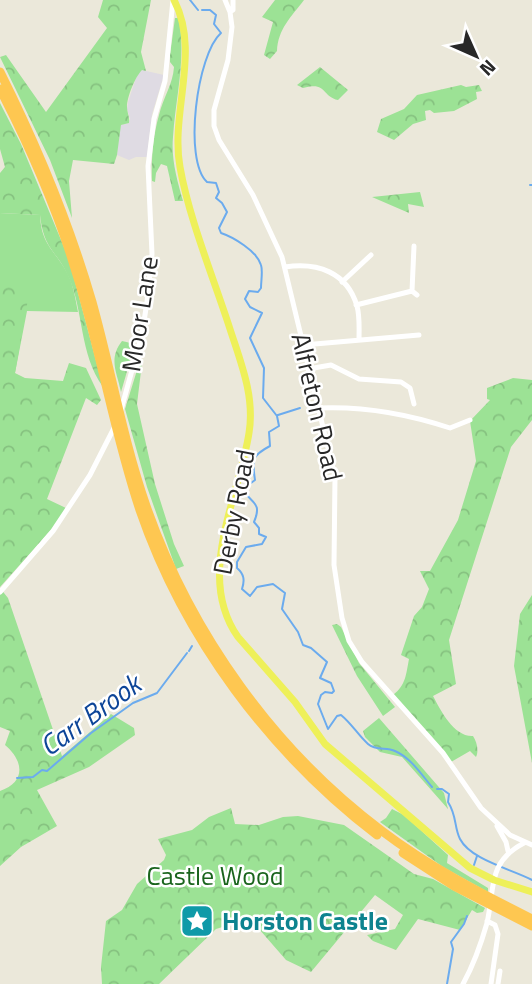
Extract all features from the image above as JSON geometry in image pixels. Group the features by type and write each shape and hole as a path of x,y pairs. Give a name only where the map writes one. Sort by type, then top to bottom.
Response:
{"highway":[{"path":"0,72 61,209 92,303 141,511 168,578 189,618 233,687 264,727 304,772 341,806 403,854 477,895 532,919"},
{"path":"0,89 49,194 90,319 118,419"},
{"path":"508,910 532,926"}],"main road":[{"name":"Derby Road","path":"174,0 183,19 185,40 177,137 180,167 244,373 250,405 249,430 222,548 220,589 225,614 239,637 295,702 325,744 466,864 494,880 532,892"}],"street":[{"name":"Moor Lane","path":"0,592 40,548 90,475 113,432 126,393 142,334 147,302 152,254 148,166 153,119 165,81 174,0"},
{"name":"Alfreton Road","path":"225,0 230,12 230,44 214,110 214,125 219,140 267,221 285,267 335,477 334,565 342,618 349,640 362,662 435,743 475,801 498,824 524,843 532,845"},
{"path":"230,12 233,10 233,0"},
{"path":"356,305 414,293 412,249"},
{"path":"342,282 372,256"},
{"path":"285,267 304,264 315,266 326,270 342,282 356,305 359,340"},
{"path":"303,345 419,335"},
{"path":"308,369 331,365 359,379 401,382 410,388 414,404"},
{"path":"318,408 345,407 375,411 450,428 470,420"},
{"path":"498,824 497,828 508,851"},
{"path":"464,984 487,921 494,880 508,851 524,843"},
{"path":"487,921 495,925 498,934 491,984"},
{"path":"498,984 500,971"}],"shaded area":[{"path":"142,70 164,75 152,114 147,157 129,160 117,155 119,132 121,125 129,123 128,102 137,75"}],"green space":[{"path":"103,0 151,0 141,52 146,71 139,73 130,93 127,107 129,123 121,125 114,164 73,160 69,181 72,218 50,160 0,57 6,55 46,112 107,28 98,17"},
{"path":"275,0 304,0 286,24 277,51 270,59 264,55 273,22 262,17"},
{"path":"175,18 179,18 181,49 173,153 183,201 175,201 167,166 161,164 155,182 152,181 155,131 174,67 170,62 170,55"},
{"path":"320,67 348,90 338,100 316,86 303,88 297,85"},
{"path":"461,85 479,85 482,91 476,92 477,99 454,111 425,111 426,120 413,124 394,140 377,132 381,119 404,109 417,95"},
{"path":"0,103 21,144 69,259 103,387 95,374 86,347 74,291 45,236 40,215 0,213 0,173 5,167 0,149"},
{"path":"420,192 424,207 408,204 409,213 372,197"},
{"path":"0,213 40,215 45,238 70,279 78,312 27,311 14,378 0,369"},
{"path":"6,276 30,288 15,373 25,378 63,381 69,363 86,368 101,400 97,405 86,398 47,499 66,508 52,529 0,587 0,279"},
{"path":"122,341 135,344 121,392 114,360"},
{"path":"142,363 137,404 155,484 184,566 176,569 147,487 125,409 138,367"},
{"path":"513,378 532,380 532,420 511,447 449,640 456,684 433,696 454,728 473,736 476,744 476,757 470,751 451,762 393,695 405,679 409,659 401,655 414,616 422,607 429,589 420,571 430,571 458,520 476,461 470,421 490,400 487,399 487,388"},
{"path":"0,588 8,598 62,756 111,714 134,728 135,735 89,767 37,790 57,826 21,847 0,866 0,791 18,777 19,764 5,745 10,731 0,727"},
{"path":"532,595 532,763 514,666 520,614"},
{"path":"337,624 359,663 395,707 383,716 357,676 332,625"},
{"path":"379,718 444,793 448,809 402,757 380,752 365,737 363,731"},
{"name":"Castle Wood","path":"231,808 235,824 259,825 283,817 298,816 344,825 414,874 433,879 485,908 483,912 477,913 472,910 460,930 418,919 396,950 373,941 367,935 395,929 403,915 375,895 311,972 286,960 259,929 245,920 216,929 159,984 102,984 106,921 122,910 137,884 164,860 166,855 158,839 192,830 209,817"},
{"path":"392,809 404,815 448,855 447,863 488,888 488,892 443,867 380,822"}],"waterway":[{"path":"190,0 198,10"},
{"path":"202,10 210,10 216,15 214,24 221,33 205,62 200,84 196,107 196,152 200,170 207,182 216,183 219,192 216,198 227,212 219,228 221,233 250,250 261,265 261,288 258,292 249,291 245,299 250,307 262,313 250,338 264,368 263,398 277,416 279,426 269,432 270,446 254,459 255,480 243,489 256,506 254,522 259,528 259,534 266,537 262,544 246,547 237,562 237,568 243,577 242,589 250,596 257,587 273,584 285,593 282,609 298,632 303,645 311,648 327,662 320,678 331,683 334,691 321,695 318,704 328,729 337,716 341,715 371,746 401,754 432,787"},
{"path":"278,415 300,408"},
{"name":"Carr Brook","path":"189,651 192,646"},
{"name":"Carr Brook","path":"17,778 33,777 42,770 47,771 91,733 133,703 157,693 187,653"},
{"path":"437,789 449,794 448,802 458,835 465,846 482,858 532,880"},
{"path":"474,865 477,856"},
{"path":"447,984 453,949 451,942 467,916"}],"place":[{"name":"Horston Castle","path":"197,921"}]}
